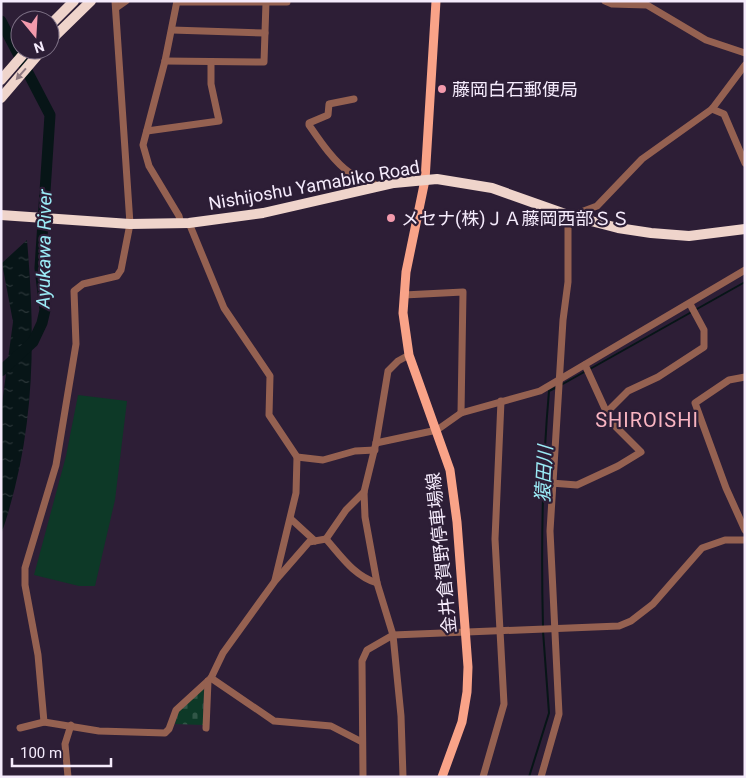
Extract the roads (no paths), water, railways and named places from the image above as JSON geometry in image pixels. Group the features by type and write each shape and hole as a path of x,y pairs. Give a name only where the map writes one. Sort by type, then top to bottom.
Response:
{"highway":[{"path":"60,15 74,1"},
{"path":"60,31 91,1"},
{"path":"1,80 18,60"},
{"path":"1,98 33,60"},
{"name":"Nishijoshu Yamabiko Road","path":"1,215 130,224 185,224 263,213 376,187 425,180 448,180 479,185 572,215 626,229 689,236 745,230"}],"main road":[{"name":"金井倉賀野停車場線","path":"436,1 425,180 404,295 404,330 409,356 450,470 466,632 468,667 466,702 462,722 442,777"}],"street":[{"path":"44,722 42,686 25,584 25,568 56,465 76,344 74,291 83,284 117,276 121,270 130,224 115,5 126,1"},
{"path":"275,581 296,493 297,457 269,415 270,376 224,308 185,224 150,166 144,152 147,131 165,61 177,1 287,2"},
{"path":"606,1 612,4 646,3 706,40 745,53"},
{"path":"165,61 264,62 266,2"},
{"path":"172,30 265,33"},
{"path":"147,131 220,121 212,84 211,62"},
{"path":"542,777 559,714 553,628 550,530 551,482 572,215 597,206 642,159 712,109 745,65"},
{"path":"354,99 329,104 328,116 309,123 309,125 319,140 348,172 358,177 369,179 376,187"},
{"path":"712,109 724,114 744,161"},
{"path":"297,457 323,460 437,430 461,413 540,391 690,305 745,270"},
{"path":"404,295 462,292 461,413"},
{"path":"608,412 628,391 658,377 704,347 704,330 690,305"},
{"path":"403,777 401,716 393,635 377,583 365,517 364,492 376,446 388,371 398,361 409,356"},
{"path":"551,482 567,486 577,485 618,466 641,452 611,422 585,366"},
{"path":"745,377 729,380 695,403 726,488 745,530"},
{"path":"483,777 504,704 495,539 501,401"},
{"path":"206,728 210,680 223,653 275,581 309,542 326,539 346,510 364,492"},
{"path":"291,519 315,541"},
{"path":"326,539 355,571 365,579 377,583"},
{"path":"363,777 364,655 367,650 393,635 619,626 631,621 653,604 702,548 725,540 745,540"},
{"path":"20,728 44,722 99,730 165,733 170,729 176,710 210,680"},
{"path":"210,680 274,721 331,726 362,742"},
{"path":"68,777 65,744 71,725"}],"water":[{"path":"27,240 32,316 32,352 27,425 21,462 1,535 1,411 13,322 2,263"}],"waterway":[{"name":"Ayukawa River","path":"1,21 50,115 40,268 45,310 42,323 33,342 1,371"},
{"name":"猿田川","path":"590,369 745,282"},
{"name":"猿田川","path":"561,385 586,371"},
{"name":"猿田川","path":"543,627 543,480 549,391 557,387"},
{"name":"猿田川","path":"529,777 549,713 543,631"}],"place":[{"name":"藤岡白石郵便局","path":"442,89"},
{"name":"メセナ(株)ＪＡ藤岡西部ＳＳ","path":"391,218"}],"district":[{"name":"SHIROISHI","path":"647,420"}]}
